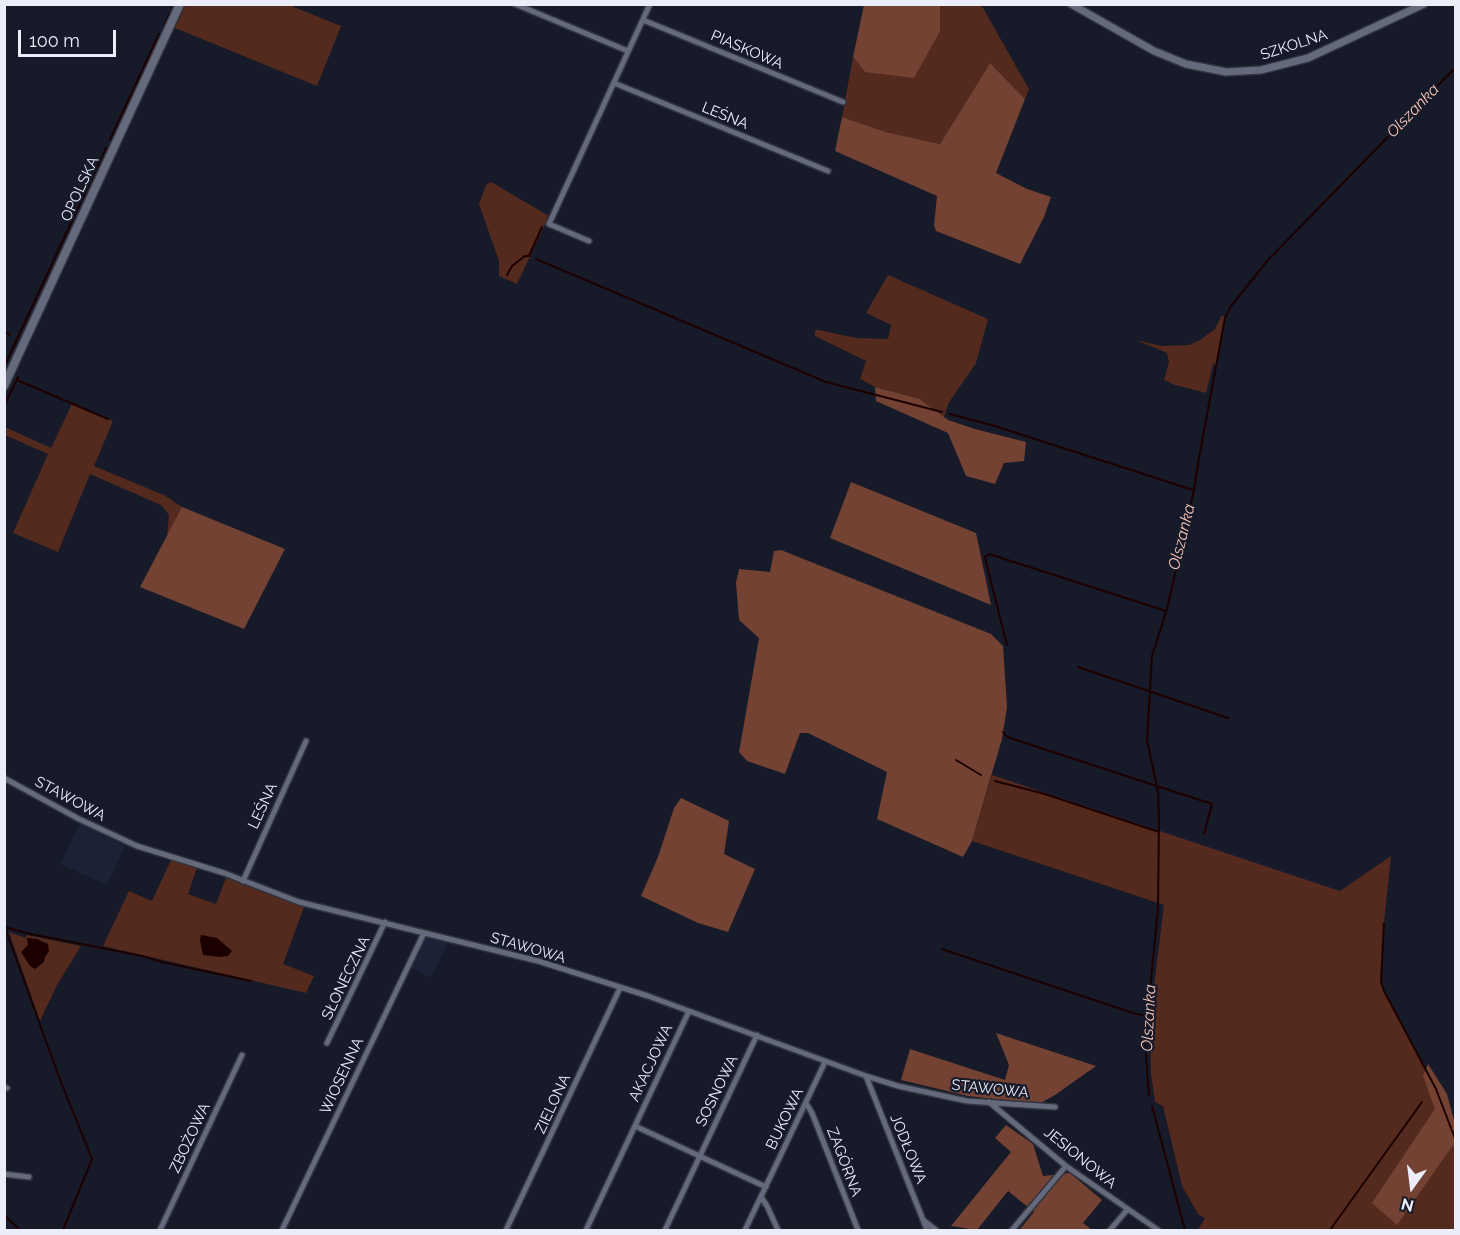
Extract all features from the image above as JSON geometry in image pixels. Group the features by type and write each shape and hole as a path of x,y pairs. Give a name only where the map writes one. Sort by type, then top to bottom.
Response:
{"main road":[{"name":"OPOLSKA","path":"4,386 180,4"}],"street":[{"path":"515,4 628,51"},
{"path":"589,241 549,224 650,4"},
{"name":"SZKOLNA","path":"1071,4 1154,51 1186,64 1226,72 1261,70 1308,58 1424,4"},
{"name":"PIASKOWA","path":"643,20 843,102"},
{"name":"LEŚNA","path":"614,83 828,171"},
{"name":"LEŚNA","path":"243,880 306,741"},
{"name":"STAWOWA","path":"4,778 72,816 137,846 243,880 299,902 538,961 689,1011 866,1076 950,1098 1055,1107"},
{"name":"SŁONECZNA","path":"327,1044 385,922"},
{"name":"WIOSENNA","path":"282,1230 424,933"},
{"name":"ZIELONA","path":"506,1230 620,988"},
{"name":"AKACJOWA","path":"586,1230 689,1011"},
{"name":"SOSNOWA","path":"665,1230 757,1035"},
{"name":"ZBOŻOWA","path":"160,1230 242,1055"},
{"name":"BUKOWA","path":"746,1230 825,1062"},
{"name":"JODŁOWA","path":"866,1076 927,1230"},
{"name":"JESIONOWA","path":"990,1102 1007,1118 1030,1133 1066,1166 1158,1230"},
{"name":"ZAGÓRNA","path":"806,1103 858,1230"},
{"path":"635,1126 766,1187"},
{"path":"1012,1230 1066,1166"},
{"path":"4,1174 29,1177"},
{"path":"761,1197 768,1206 778,1230"},
{"path":"1110,1230 1127,1210"},
{"path":"922,1219 936,1230"}],"shaded area":[{"path":"186,4 289,5 341,26 317,86 175,28"},
{"path":"864,5 940,5 940,31 914,78 865,72 853,57"},
{"path":"940,5 980,5 983,8 1029,89 1025,99 990,63 940,144 886,132 842,117 853,57 865,72 940,31"},
{"path":"990,63 1025,99 996,173 1027,189 1051,197 1044,217 1020,264 936,231 934,225 937,196 835,151 842,117 886,132 940,144"},
{"path":"491,182 549,216 517,284 499,276 499,261 479,204 486,185"},
{"path":"888,275 988,319 976,363 948,404 944,417 920,399 875,387 860,379 866,361 815,336 815,330 819,330 856,338 888,339 891,325 866,313"},
{"path":"1222,315 1225,318 1216,365 1213,364 1206,393 1164,380 1169,362 1167,353 1136,340 1161,346 1189,345 1215,329"},
{"path":"875,387 920,399 948,420 1026,442 1024,461 1004,463 995,484 966,476 948,433 876,401"},
{"path":"72,404 113,421 94,466 164,495 182,507 167,538 169,515 161,505 90,474 58,552 13,533 48,454 5,435 5,427 51,448"},
{"path":"851,482 976,533 991,605 830,538"},
{"path":"182,507 285,549 244,629 140,587"},
{"path":"781,550 991,634 1003,646 1007,707 1002,739 972,841 963,857 877,819 887,772 808,733 800,733 785,774 747,761 739,752 759,638 739,620 736,583 739,569 770,572 774,551"},
{"path":"992,775 1340,891 1391,856 1381,982 1436,1089 1455,1146 1455,1230 1198,1230 1205,1218 1198,1214 1182,1186 1163,1106 1155,1102 1151,1073 1150,1020 1164,905 972,841"},
{"path":"681,798 729,821 724,854 755,869 728,932 698,923 641,896 658,857 674,808"},
{"path":"80,823 125,846 107,885 60,864"},
{"path":"171,860 197,868 188,894 216,904 226,878 304,907 283,964 314,976 306,993 103,946 129,891 152,901"},
{"path":"9,932 26,938 26,935 81,946 57,985 40,1021","holes":["27,939 49,951 45,957 22,952 28,945"]},
{"path":"201,935 217,938 232,951 228,956 203,955"},
{"path":"424,937 448,943 431,978 410,967"},
{"path":"27,938 48,944 49,951 44,962 35,969 30,966 21,952 28,945"},
{"path":"996,1033 1096,1066 1039,1104 968,1096 901,1080 910,1049 1005,1080 1009,1065"},
{"path":"1428,1064 1447,1094 1455,1124 1455,1151 1453,1145 1397,1225 1372,1203 1435,1109 1423,1076"},
{"path":"1006,1125 1033,1144 1043,1176 1070,1173 1102,1200 1083,1223 1092,1230 1022,1230 1020,1229 1034,1212 1008,1191 977,1230 951,1226 1011,1152 995,1138"}],"waterway":[{"path":"164,25 170,13"},
{"path":"110,140 159,34"},
{"name":"Olszanka","path":"1149,1096 1145,1040 1158,909 1159,818 1158,792 1147,740 1152,656 1167,609 1194,490 1225,318 1231,306 1268,260 1456,67"},
{"path":"4,367 106,148"},
{"path":"529,256 542,227"},
{"path":"507,275 512,266 525,256 529,256"},
{"path":"536,259 826,382 942,412"},
{"path":"4,331 10,335"},
{"path":"4,406 18,377"},
{"path":"17,380 108,419"},
{"path":"950,414 995,426 1193,490"},
{"path":"1007,645 985,557 989,554 1166,611"},
{"name":"Olszanka","path":"1078,667 1228,718"},
{"path":"1003,732 1013,739 1212,804 1204,834"},
{"path":"956,760 981,775"},
{"path":"995,781 1045,794 1159,832"},
{"path":"1384,923 1381,982 1436,1089 1456,1141"},
{"path":"4,925 59,1077 92,1159 63,1230"},
{"path":"5,927 251,981"},
{"path":"942,949 1146,1016"},
{"path":"1330,1230 1422,1102"},
{"name":"Olszanka","path":"1152,1106 1185,1230"},
{"path":"4,1215 20,1230"}]}
